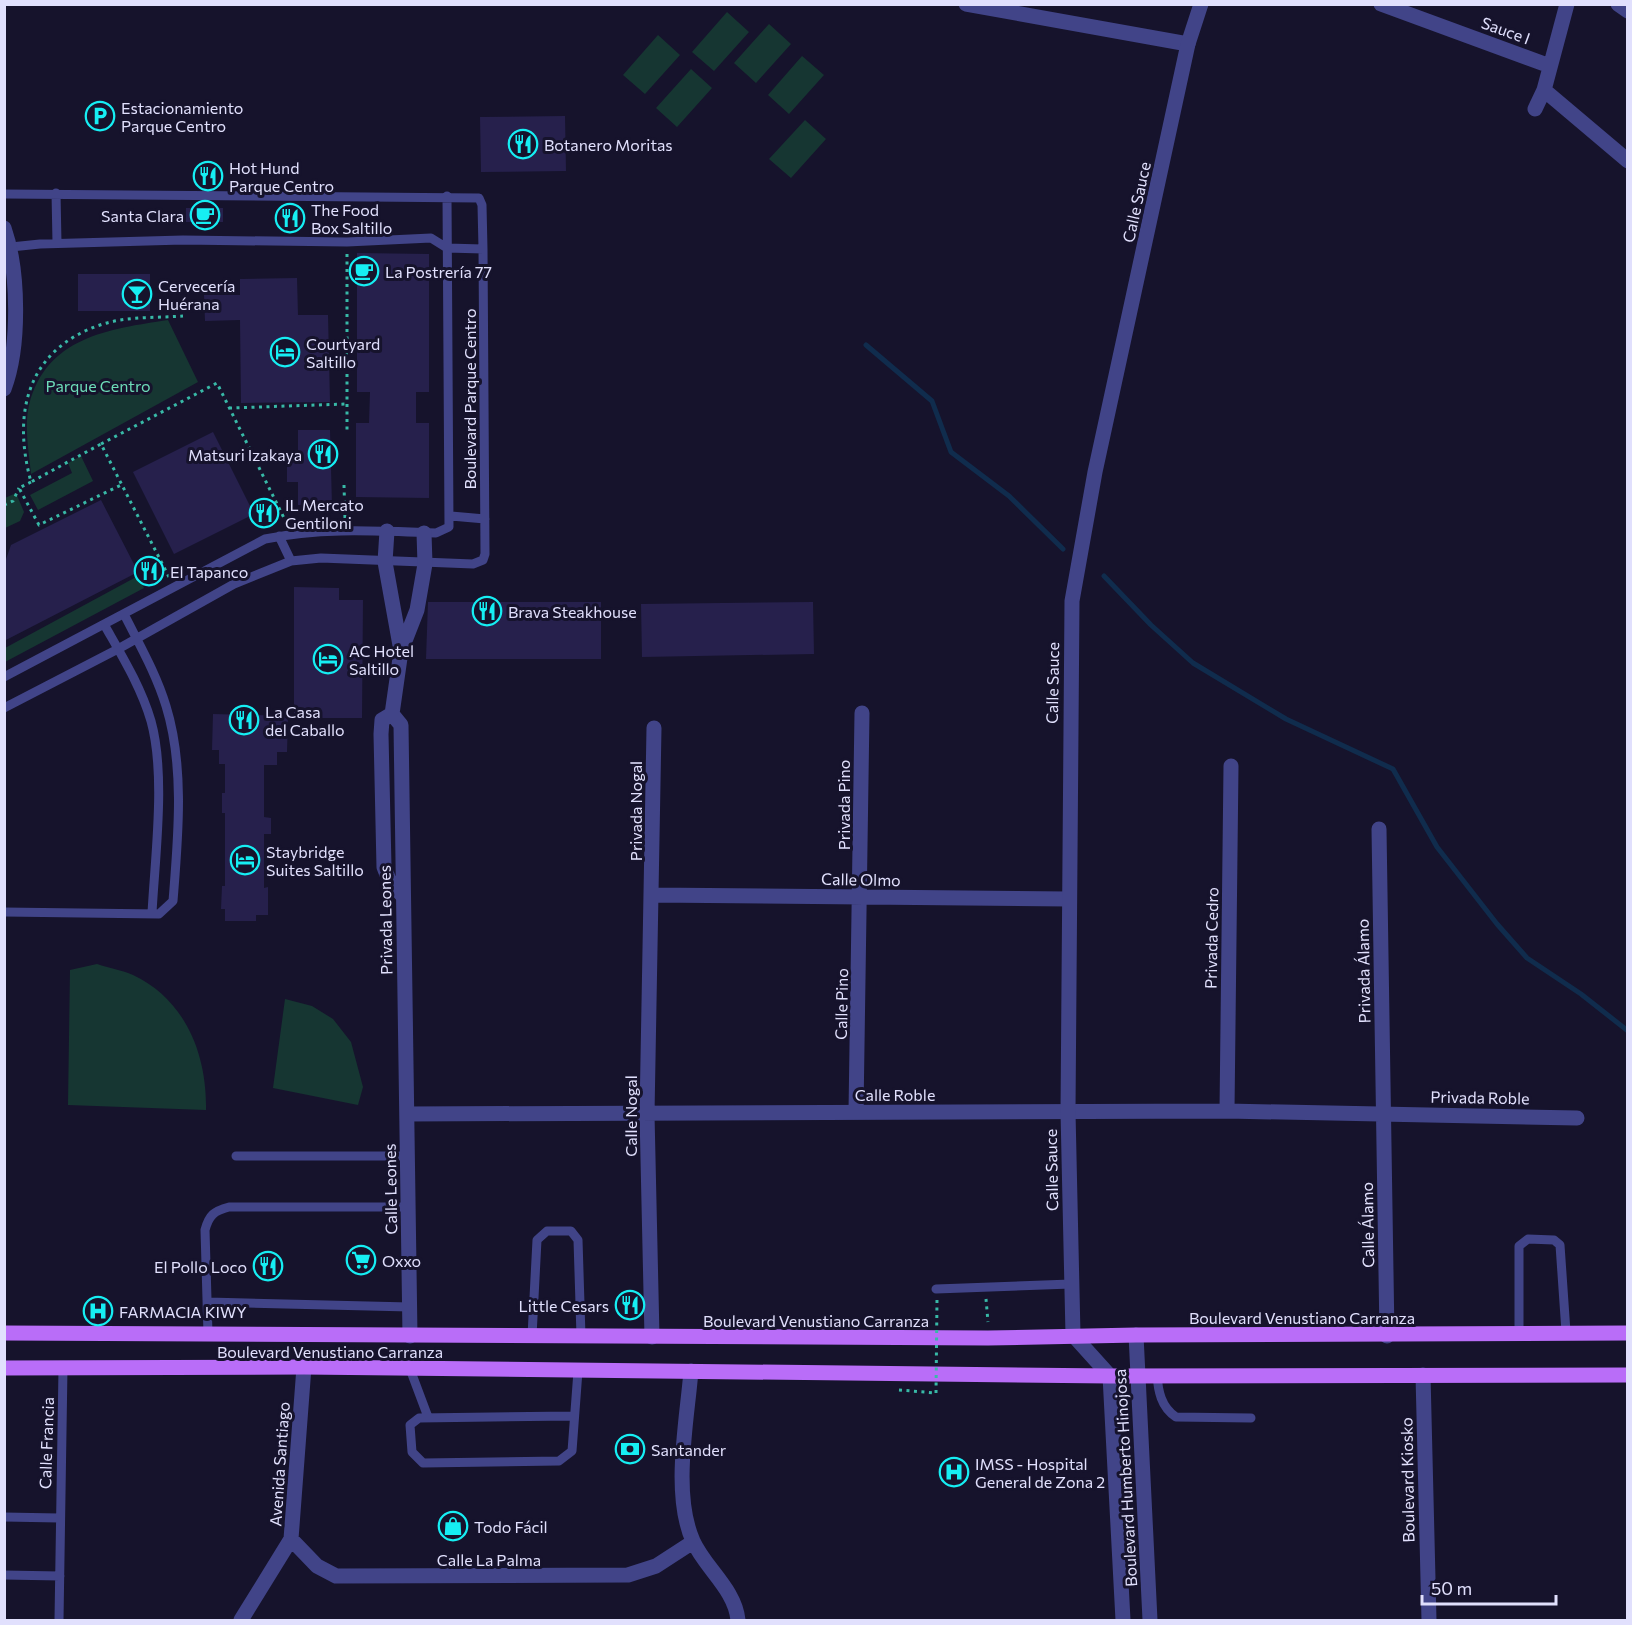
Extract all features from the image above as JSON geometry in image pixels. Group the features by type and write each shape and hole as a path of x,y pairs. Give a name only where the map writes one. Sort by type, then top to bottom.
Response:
{"main road":[{"name":"Boulevard Venustiano Carranza","path":"4,1333 988,1338 1073,1335 1387,1336 1519,1332 1628,1333"},
{"name":"Boulevard Venustiano Carranza","path":"4,1368 304,1367 1110,1376 1138,1374 1628,1375"}],"street":[{"path":"966,4 1188,44"},
{"name":"Calle Sauce","path":"1073,1335 1068,1112 1068,899 1070,658 1075,574 1188,44 1201,4"},
{"name":"Sauce I","path":"1381,4 1550,66"},
{"path":"1535,109 1544,90 1567,4"},
{"path":"1618,4 1628,10"},
{"path":"1544,90 1628,161"},
{"path":"4,228 11,247 15,342 4,389"},
{"path":"387,531 386,562 401,651 397,720 382,720 384,867 389,879 402,895"},
{"path":"401,651 417,610 425,564 424,533"},
{"name":"Privada Pino","path":"861,897 862,713"},
{"name":"Privada Leones","path":"397,720 407,1114"},
{"name":"Privada Nogal","path":"652,895 654,728"},
{"name":"Privada Cedro","path":"1227,1111 1232,766"},
{"name":"Privada Álamo","path":"1379,829 1383,1113"},
{"name":"Calle Olmo","path":"652,895 1068,899"},
{"name":"Calle Nogal","path":"652,895 647,1114 652,1337"},
{"name":"Calle Pino","path":"856,1112 861,897"},
{"name":"Calle Roble","path":"407,1114 1227,1111 1383,1113"},
{"name":"Privada Roble","path":"1383,1113 1577,1118"},
{"name":"Calle Álamo","path":"1383,1113 1387,1336"},
{"name":"Calle Leones","path":"407,1114 410,1336"},
{"name":"Boulevard Humberto Hinojosa","path":"1073,1335 1110,1376 1123,1620"},
{"name":"Boulevard Humberto Hinojosa","path":"1136,1335 1150,1620"},
{"name":"Avenida Santiago","path":"241,1620 291,1539 304,1367"},
{"path":"691,1371 683,1499 685,1516 693,1542 726,1590 738,1620"},
{"name":"Boulevard Kiosko","path":"1423,1375 1429,1620"},
{"path":"1116,1492 1144,1491"},
{"name":"Calle La Palma","path":"291,1539 317,1566 336,1576 486,1578 628,1575 656,1566 693,1542"}],"lane":[{"path":"56,193 57,243"},
{"name":"Boulevard Parque Centro","path":"4,194 447,196 476,197 481,200 485,519 483,560 473,564 425,564 321,558 291,561 234,584 118,649 4,708"},
{"name":"Boulevard Parque Centro","path":"447,196 451,516"},
{"path":"11,247 57,243 183,240 346,242 431,238 441,242 447,248 483,249"},
{"path":"4,677 105,626 238,551 265,539 291,533 346,530 424,533 444,531 449,527 451,516 485,519"},
{"path":"279,536 291,561"},
{"path":"4,912 152,913 164,912 173,901 178,786 167,708 156,678 124,614"},
{"path":"105,626 141,696 151,721 156,748 157,803 152,913"},
{"path":"236,1156 407,1156"},
{"path":"208,1334 205,1230 208,1217 218,1210 229,1208 408,1207"},
{"path":"532,1336 537,1240 547,1231 571,1231 578,1240 581,1336"},
{"path":"1519,1332 1519,1246 1528,1239 1554,1240 1560,1245 1566,1332"},
{"path":"936,1294 1071,1284"},
{"path":"208,1302 410,1307"},
{"name":"Calle Francia","path":"59,1620 63,1368"},
{"path":"410,1369 428,1417"},
{"path":"572,1416 428,1417 416,1420 410,1425 412,1452 423,1463 560,1461 572,1451 572,1416 578,1371"},
{"path":"1157,1374 1158,1391 1166,1408 1176,1417 1251,1418"},
{"path":"4,1517 59,1518"},
{"path":"4,1575 60,1576"}],"path":[{"path":"346,242 347,429"},
{"path":"31,482 23,453 24,413 33,378 46,359 57,348 100,325 120,321 183,316"},
{"path":"4,506 13,501 19,488 217,383 291,533"},
{"path":"229,408 347,404"},
{"path":"101,444 174,587"},
{"path":"344,484 346,530"},
{"path":"19,488 39,525 121,485"},
{"path":"936,1393 936,1294 947,1299"},
{"path":"976,1299 986,1299 988,1338"}],"green space":[{"path":"727,12 749,32 714,71 692,52"},
{"path":"769,24 791,44 756,83 734,63"},
{"path":"658,35 680,55 645,94 623,75"},
{"path":"802,56 824,75 789,114 768,95"},
{"path":"691,69 712,88 677,127 656,108"},
{"path":"805,120 826,139 791,178 769,159"},
{"name":"Parque Centro","path":"168,320 198,382 31,474 27,440 29,405 37,382 50,364 83,340 124,328"},
{"path":"81,456 93,481 38,510 30,495 72,473 68,463"},
{"path":"16,493 24,512 20,521 5,528 5,498"},
{"path":"138,576 144,588 5,662 5,648"},
{"path":"97,964 133,975 167,999 180,1014 197,1050 205,1089 206,1110 68,1105 70,970"},
{"path":"285,999 312,1006 333,1019 351,1042 363,1087 358,1105 273,1088"}],"building":[{"name":"Botanero Moritas","path":"565,116 566,171 481,172 480,117"},
{"name":"Santa Clara","path":"186,208 223,208 223,222 186,222"},
{"path":"357,253 429,254 429,392 416,392 416,423 429,423 429,498 356,497 356,423 369,423 370,392 357,392"},
{"path":"78,274 150,274 150,311 78,311"},
{"name":"Courtyard Saltillo","path":"297,278 298,315 328,315 330,402 241,403 240,320 205,321 204,295 240,295 240,279"},
{"path":"298,430 330,430 332,506 298,505 298,482 287,482 287,457 298,458"},
{"path":"213,432 254,514 174,554 133,472"},
{"path":"101,500 138,572 4,641 4,565 11,545"},
{"name":"AC Hotel Saltillo","path":"294,587 339,588 339,600 363,600 362,718 294,718"},
{"path":"428,602 601,602 601,659 426,659"},
{"path":"813,602 814,654 642,657 641,604"},
{"path":"213,714 288,716 287,752 277,752 277,765 264,765 264,817 271,818 271,834 264,834 264,888 268,887 268,915 256,915 256,921 225,921 225,909 221,909 222,886 225,886 225,813 222,813 222,793 225,793 225,764 219,764 219,750 212,750"}],"waterway":[{"path":"866,345 932,401 951,452 1009,496 1063,549"},
{"path":"1104,576 1151,625 1193,663 1286,719 1393,769 1437,847 1497,924 1527,958 1581,994 1628,1031"}],"place":[{"name":"Estacionamiento Parque Centro","path":"100,116"},
{"name":"Botanero Moritas","path":"523,144"},
{"name":"Hot Hund Parque Centro","path":"208,176"},
{"name":"Santa Clara","path":"205,215"},
{"name":"The Food Box Saltillo","path":"290,218"},
{"name":"La Postrería 77","path":"364,271"},
{"name":"Cervecería Huérana","path":"137,294"},
{"name":"Courtyard Saltillo","path":"285,352"},
{"name":"Matsuri Izakaya","path":"323,454"},
{"name":"IL Mercato Gentiloni","path":"264,513"},
{"name":"El Tapanco","path":"149,571"},
{"name":"Brava Steakhouse","path":"487,611"},
{"name":"AC Hotel Saltillo","path":"328,659"},
{"name":"La Casa del Caballo","path":"244,720"},
{"name":"Staybridge Suites Saltillo","path":"245,860"},
{"name":"Oxxo","path":"361,1260"},
{"name":"El Pollo Loco","path":"268,1266"},
{"name":"Little Cesars","path":"630,1305"},
{"name":"FARMACIA KIWY","path":"98,1311"},
{"name":"Santander","path":"630,1449"},
{"name":"IMSS - Hospital General de Zona 2","path":"954,1472"},
{"name":"Todo Fácil","path":"453,1526"}]}
